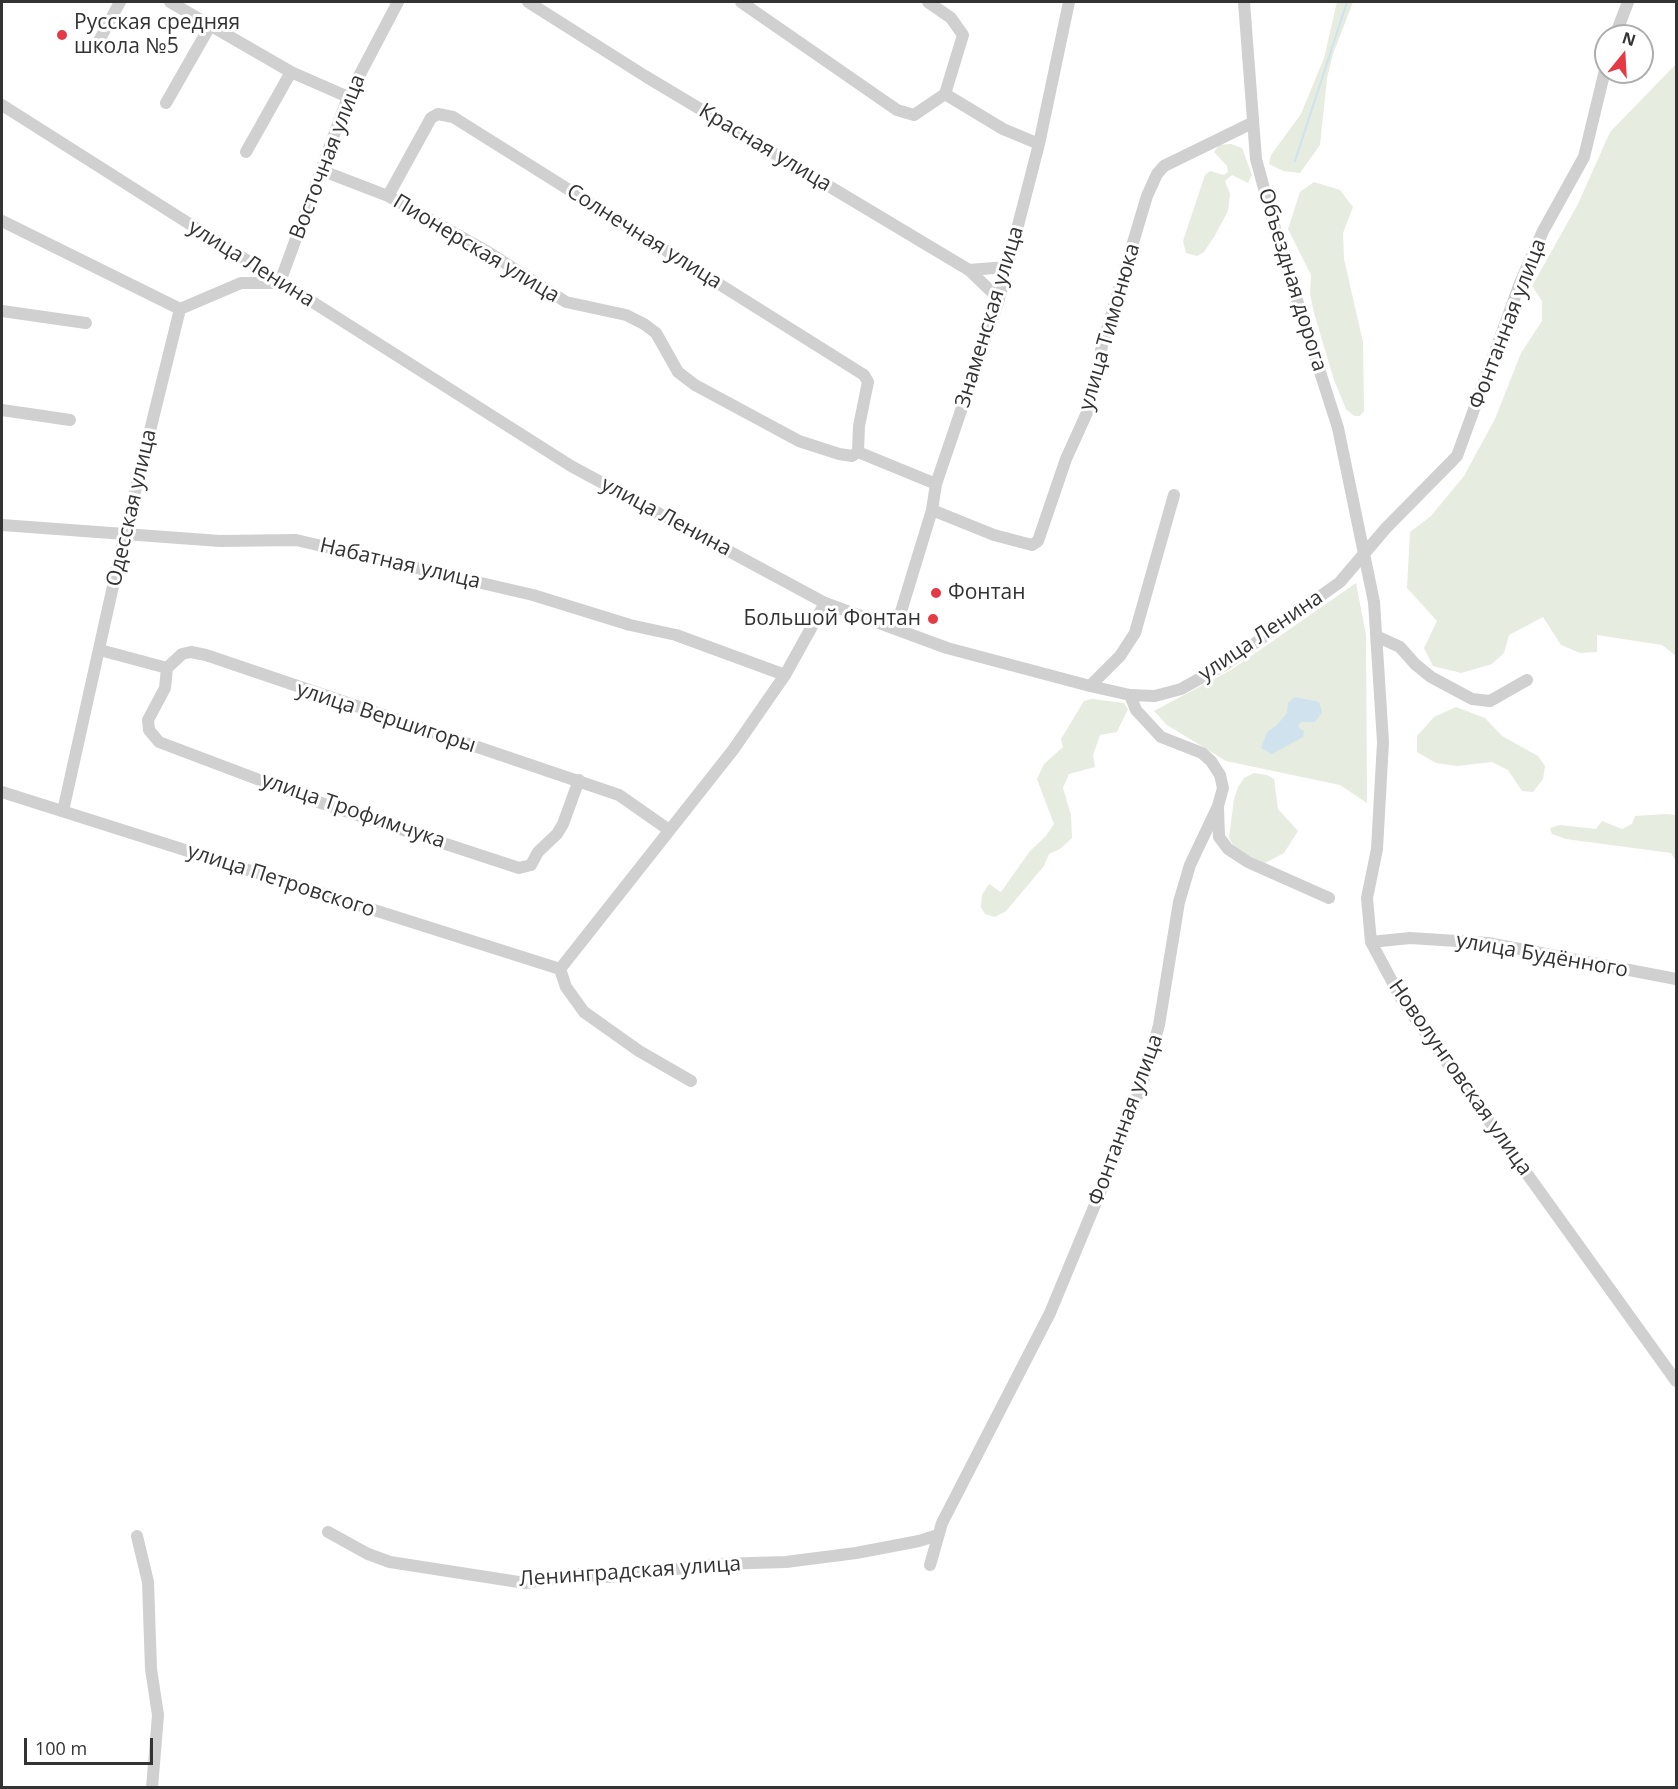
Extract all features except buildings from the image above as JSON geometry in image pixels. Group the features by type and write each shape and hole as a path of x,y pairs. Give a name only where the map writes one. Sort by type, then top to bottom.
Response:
{"street":[{"path":"94,50 120,2"},
{"path":"170,2 291,72 348,97"},
{"name":"Восточная улица","path":"280,282 323,171 348,97 398,2"},
{"name":"Красная улица","path":"528,2 645,76 969,270 999,299"},
{"path":"741,2 897,110 914,115 945,94 963,35 951,18 928,2"},
{"name":"Знаменская улица","path":"896,628 932,510 936,484 999,299 1039,144 1069,2"},
{"name":"Объездная дорога","path":"1244,2 1252,123 1263,190 1338,428 1366,554"},
{"path":"1620,24 1628,2"},
{"path":"166,103 210,26"},
{"path":"246,152 291,72"},
{"name":"Фонтанная улица","path":"1366,554 1386,528 1448,467 1462,447 1520,283 1543,231 1584,157 1602,84"},
{"path":"945,94 1003,129 1039,144"},
{"name":"улица Ленина","path":"2,105 571,466 825,603 947,648 1090,687 1130,695 1155,696 1181,689 1226,664 1340,582 1366,554"},
{"name":"Солнечная улица","path":"388,196 426,124 438,114 453,117 864,375 868,382 859,426 858,452"},
{"name":"улица Тимонюка","path":"932,510 994,535 1032,545 1038,541 1066,459 1090,406 1102,346 1147,196 1157,174 1164,166 1252,123"},
{"name":"Пионерская улица","path":"323,171 388,196 488,252 566,302 626,315 644,324 656,333 678,372 695,385 799,441 839,454 852,456 858,452 936,484"},
{"path":"2,221 180,309 241,283 280,282"},
{"path":"969,270 1007,267"},
{"name":"Одесская улица","path":"63,811 125,532 180,309"},
{"path":"2,311 86,323"},
{"path":"2,410 70,420"},
{"path":"1090,687 1120,656 1135,633 1174,495"},
{"name":"Набатная улица","path":"2,525 125,532 220,541 257,538 296,540 533,595 630,625 676,635 785,675"},
{"name":"Новолунговская улица","path":"1366,554 1378,637 1383,742 1377,849 1367,898 1371,942 1402,1000 1677,1381"},
{"path":"692,1081 639,1051 584,1012 566,987 561,969 733,750 785,675 825,603"},
{"path":"1378,637 1400,647 1431,677 1472,699 1490,701 1527,680"},
{"path":"100,650 168,668"},
{"name":"улица Вершигоры","path":"168,668 182,654 191,652 206,656 619,795 669,830"},
{"name":"улица Трофимчука","path":"168,668 165,688 148,720 149,730 159,742 194,753 315,801 519,868 525,869 531,865 538,852 557,834 579,780"},
{"name":"Фонтанная улица","path":"930,1565 938,1535 1050,1313 1111,1166 1145,1075 1159,1025 1179,902 1190,865 1205,828 1218,806 1223,788 1216,767 1202,753 1161,737 1148,726 1136,710 1130,695"},
{"name":"улица Петровского","path":"2,792 561,969"},
{"path":"1218,806 1219,837"},
{"path":"1205,828 1219,837 1228,849 1248,862 1329,898"},
{"name":"улица Будённого","path":"1371,942 1410,938 1488,943 1675,980"},
{"name":"Ленинградская улица","path":"328,1532 368,1554 390,1562 525,1583 580,1574 609,1576 717,1564 786,1562 866,1551 938,1535"},
{"path":"138,1536 148,1582 151,1669 158,1715 152,1788"}],"shaded area":[{"path":"1337,2 1353,2 1333,54 1327,78 1320,145 1300,173 1283,171 1269,164 1271,155 1301,114 1324,58"},
{"path":"1676,64 1676,656 1662,645 1597,635 1597,652 1580,653 1561,645 1543,617 1509,635 1504,653 1492,664 1461,673 1433,666 1424,648 1437,621 1407,588 1410,532 1431,516 1464,476 1495,419 1521,353 1542,321 1542,301 1532,286 1578,204 1610,132"},
{"path":"1231,144 1242,148 1252,175 1248,183 1232,175 1225,181 1230,194 1228,211 1214,237 1204,252 1197,256 1186,253 1183,241 1205,175 1210,171 1224,175 1228,172 1227,166 1214,152 1219,145"},
{"path":"1314,182 1340,190 1353,207 1343,233 1344,259 1363,342 1364,411 1360,416 1354,416 1346,409 1334,380 1314,313 1310,294 1311,275 1288,229 1300,192"},
{"path":"1356,583 1366,635 1367,803 1340,785 1226,761 1167,725 1154,711 1231,670"},
{"path":"1092,699 1124,703 1128,709 1117,732 1100,735 1093,755 1095,767 1069,774 1063,788 1071,815 1072,838 1060,849 1049,854 1044,866 1006,911 995,917 985,914 981,907 982,895 989,884 1001,892 1030,851 1046,836 1054,824 1037,779 1044,764 1063,747 1061,739 1084,701"},
{"path":"1456,707 1485,718 1502,736 1538,756 1545,766 1543,779 1533,792 1522,791 1508,770 1492,762 1457,766 1436,763 1417,752 1417,736 1434,717"},
{"path":"1254,773 1267,775 1274,779 1278,809 1298,831 1284,853 1265,863 1235,849 1229,838 1234,799 1238,787 1244,778"},
{"path":"1676,815 1676,861 1671,853 1566,839 1552,834 1550,828 1560,825 1596,829 1602,821 1622,829 1632,824 1635,816"}],"water":[{"path":"1295,697 1319,702 1322,712 1315,722 1301,722 1298,727 1304,731 1303,737 1272,754 1261,748 1267,732 1277,725 1287,713 1288,703"}],"waterway":[{"path":"1295,161 1347,2"}],"place":[{"name":"Русская средняя школа №5","path":"62,35"},
{"name":"Фонтан","path":"936,593"},
{"name":"Большой Фонтан","path":"933,619"}]}
